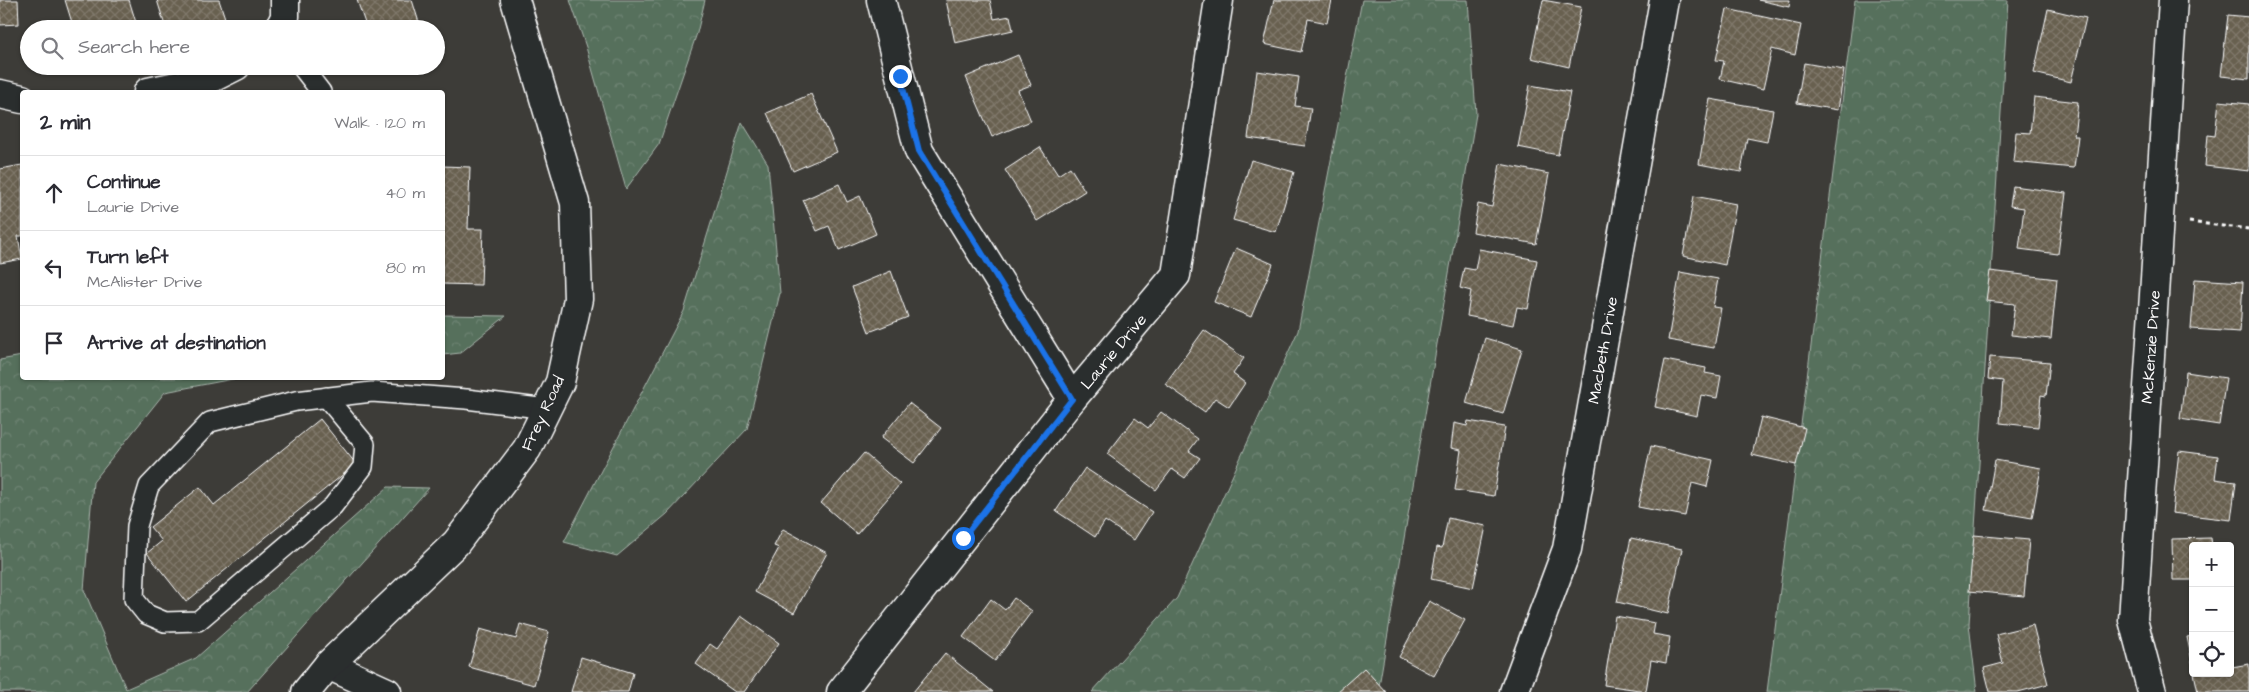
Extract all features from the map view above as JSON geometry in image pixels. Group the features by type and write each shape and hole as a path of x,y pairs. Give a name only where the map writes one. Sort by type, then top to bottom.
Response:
{"street":[{"path":"284,20 285,0"},
{"name":"Frey Road","path":"306,692 328,665 456,543 527,450 560,382 578,299 575,203 515,0"},
{"path":"881,0 919,151 1072,399"},
{"name":"Laurie Drive","path":"841,692 1072,399 1176,275 1219,0"},
{"name":"Macbeth Drive","path":"1514,692 1567,549 1664,0"},
{"name":"McKenzie Drive","path":"2152,692 2132,620 2173,0"},
{"path":"158,90 210,79 218,75"},
{"path":"0,94 20,99"},
{"path":"328,665 387,692"}],"lane":[{"path":"308,75 319,90"},
{"path":"326,397 365,444 363,467 333,506 198,621 165,622 146,614 134,599 136,526 148,486 210,422 296,401 326,397 372,392 466,399 547,409"}],"path":[{"path":"2159,218 2249,228"}],"green space":[{"path":"570,0 705,0 697,33 659,144 626,189 586,47"},
{"path":"1362,0 1468,0 1476,114 1378,692 1092,692 1177,598 1298,331"},
{"path":"1855,0 2008,0 1969,624 1977,692 1767,692"},
{"path":"742,122 768,164 780,293 747,429 667,514 617,556 564,542 684,311"},
{"path":"445,315 506,316 460,353 445,355"},
{"path":"20,356 20,380 228,380 165,392 93,482 84,590 126,689 196,658 388,487 429,488 247,692 0,692 0,360"}],"building":[{"path":"0,0 18,0 19,24 0,25"},
{"path":"65,0 129,0 135,20 71,20"},
{"path":"157,0 219,0 226,20 163,20"},
{"path":"357,0 412,0 418,20 364,20"},
{"path":"946,0 990,0 994,19 1010,16 1013,30 955,43"},
{"path":"1274,0 1332,0 1327,23 1308,19 1301,52 1264,44"},
{"path":"1543,0 1581,7 1569,67 1531,58"},
{"path":"1758,0 1790,0 1789,7"},
{"path":"1727,9 1801,25 1795,55 1772,49 1763,89 1720,79 1724,61 1716,60"},
{"path":"2048,9 2086,18 2071,82 2034,73"},
{"path":"2228,15 2249,17 2249,79 2221,76"},
{"path":"1018,55 1031,85 1018,90 1031,121 992,137 966,77"},
{"path":"1804,63 1844,70 1838,110 1797,103"},
{"path":"1257,71 1299,77 1295,106 1311,108 1305,146 1248,138"},
{"path":"1530,85 1570,92 1558,155 1518,147"},
{"path":"811,94 837,152 793,171 767,113"},
{"path":"2034,97 2078,102 2074,136 2078,136 2074,168 2013,162 2016,132 2030,133"},
{"path":"1710,99 1773,110 1767,142 1747,138 1741,172 1699,164"},
{"path":"2219,101 2249,104 2249,171 2205,166 2208,135 2215,136"},
{"path":"1040,147 1058,175 1070,167 1085,191 1037,221 1005,170"},
{"path":"1251,160 1294,172 1276,232 1233,220"},
{"path":"1500,164 1549,174 1536,244 1473,232 1478,204 1492,207"},
{"path":"20,165 20,236 18,236 20,259 0,263 0,169"},
{"path":"445,166 470,167 468,229 483,229 481,285 445,284"},
{"path":"839,184 847,202 860,196 876,234 839,250 829,226 817,231 803,200"},
{"path":"2013,186 2066,193 2058,254 2019,249 2024,208 2010,206"},
{"path":"1694,196 1736,204 1725,265 1683,256"},
{"path":"1236,248 1273,264 1251,317 1214,302"},
{"path":"1479,249 1537,260 1528,309 1517,307 1513,325 1467,316 1471,291 1460,288 1464,268 1475,270"},
{"path":"891,271 908,317 869,332 852,287"},
{"path":"1990,271 2057,279 2051,339 2011,335 2015,304 1986,301"},
{"path":"1680,272 1718,279 1713,307 1721,308 1714,348 1668,340"},
{"path":"2195,279 2243,282 2240,332 2191,329"},
{"path":"1204,330 1244,358 1233,374 1245,383 1229,407 1215,398 1205,412 1165,384"},
{"path":"1485,338 1522,349 1503,414 1466,403"},
{"path":"1990,357 2050,362 2046,396 2041,395 2038,427 2000,423 2003,381 1988,379"},
{"path":"1665,360 1706,368 1705,373 1721,376 1717,398 1701,395 1697,416 1655,407"},
{"path":"2186,372 2226,378 2219,425 2180,419"},
{"path":"909,403 941,428 914,463 881,438"},
{"path":"1161,412 1198,439 1189,451 1200,458 1185,478 1172,469 1156,490 1107,454 1135,418 1148,428"},
{"path":"1761,417 1805,428 1796,465 1752,455"},
{"path":"320,419 356,464 186,602 147,553 162,541 150,527 200,487 214,505"},
{"path":"1468,421 1505,427 1494,496 1455,490 1461,450 1451,448 1454,423 1467,426"},
{"path":"1651,446 1713,460 1707,487 1692,483 1685,516 1638,507"},
{"path":"2179,451 2218,456 2215,479 2236,482 2231,520 2172,513"},
{"path":"864,453 900,484 857,534 821,503"},
{"path":"1995,460 2041,468 2032,518 1986,510"},
{"path":"1085,468 1152,512 1134,540 1105,521 1095,537 1056,511"},
{"path":"1448,518 1486,526 1473,588 1431,579 1437,547 1442,548"},
{"path":"783,529 827,553 794,613 755,592 779,548 774,546"},
{"path":"1974,535 2029,540 2024,596 1969,591"},
{"path":"1631,538 1682,549 1668,614 1617,602"},
{"path":"2211,538 2212,542 2189,542 2189,580 2173,580 2172,539"},
{"path":"1014,598 1032,611 995,661 963,637 991,599 1005,610"},
{"path":"1429,601 1465,620 1434,676 1399,657"},
{"path":"741,616 779,643 744,692 735,692 696,664 710,644 717,649"},
{"path":"1615,616 1655,623 1653,634 1670,637 1666,663 1651,660 1646,691 1604,685"},
{"path":"520,624 549,632 534,685 469,667 480,629 516,639"},
{"path":"2033,625 2048,684 2018,692 1990,692 1984,668 2003,663 1996,634"},
{"path":"945,653 993,692 913,692"},
{"path":"581,657 633,673 628,692 571,692"},
{"path":"2249,664 2249,692 2198,692 2195,677 2234,677 2234,667"},
{"path":"1364,668 1386,692 1337,692"}],"route":[{"path":"900,76 919,151 1072,399 963,538"}]}
